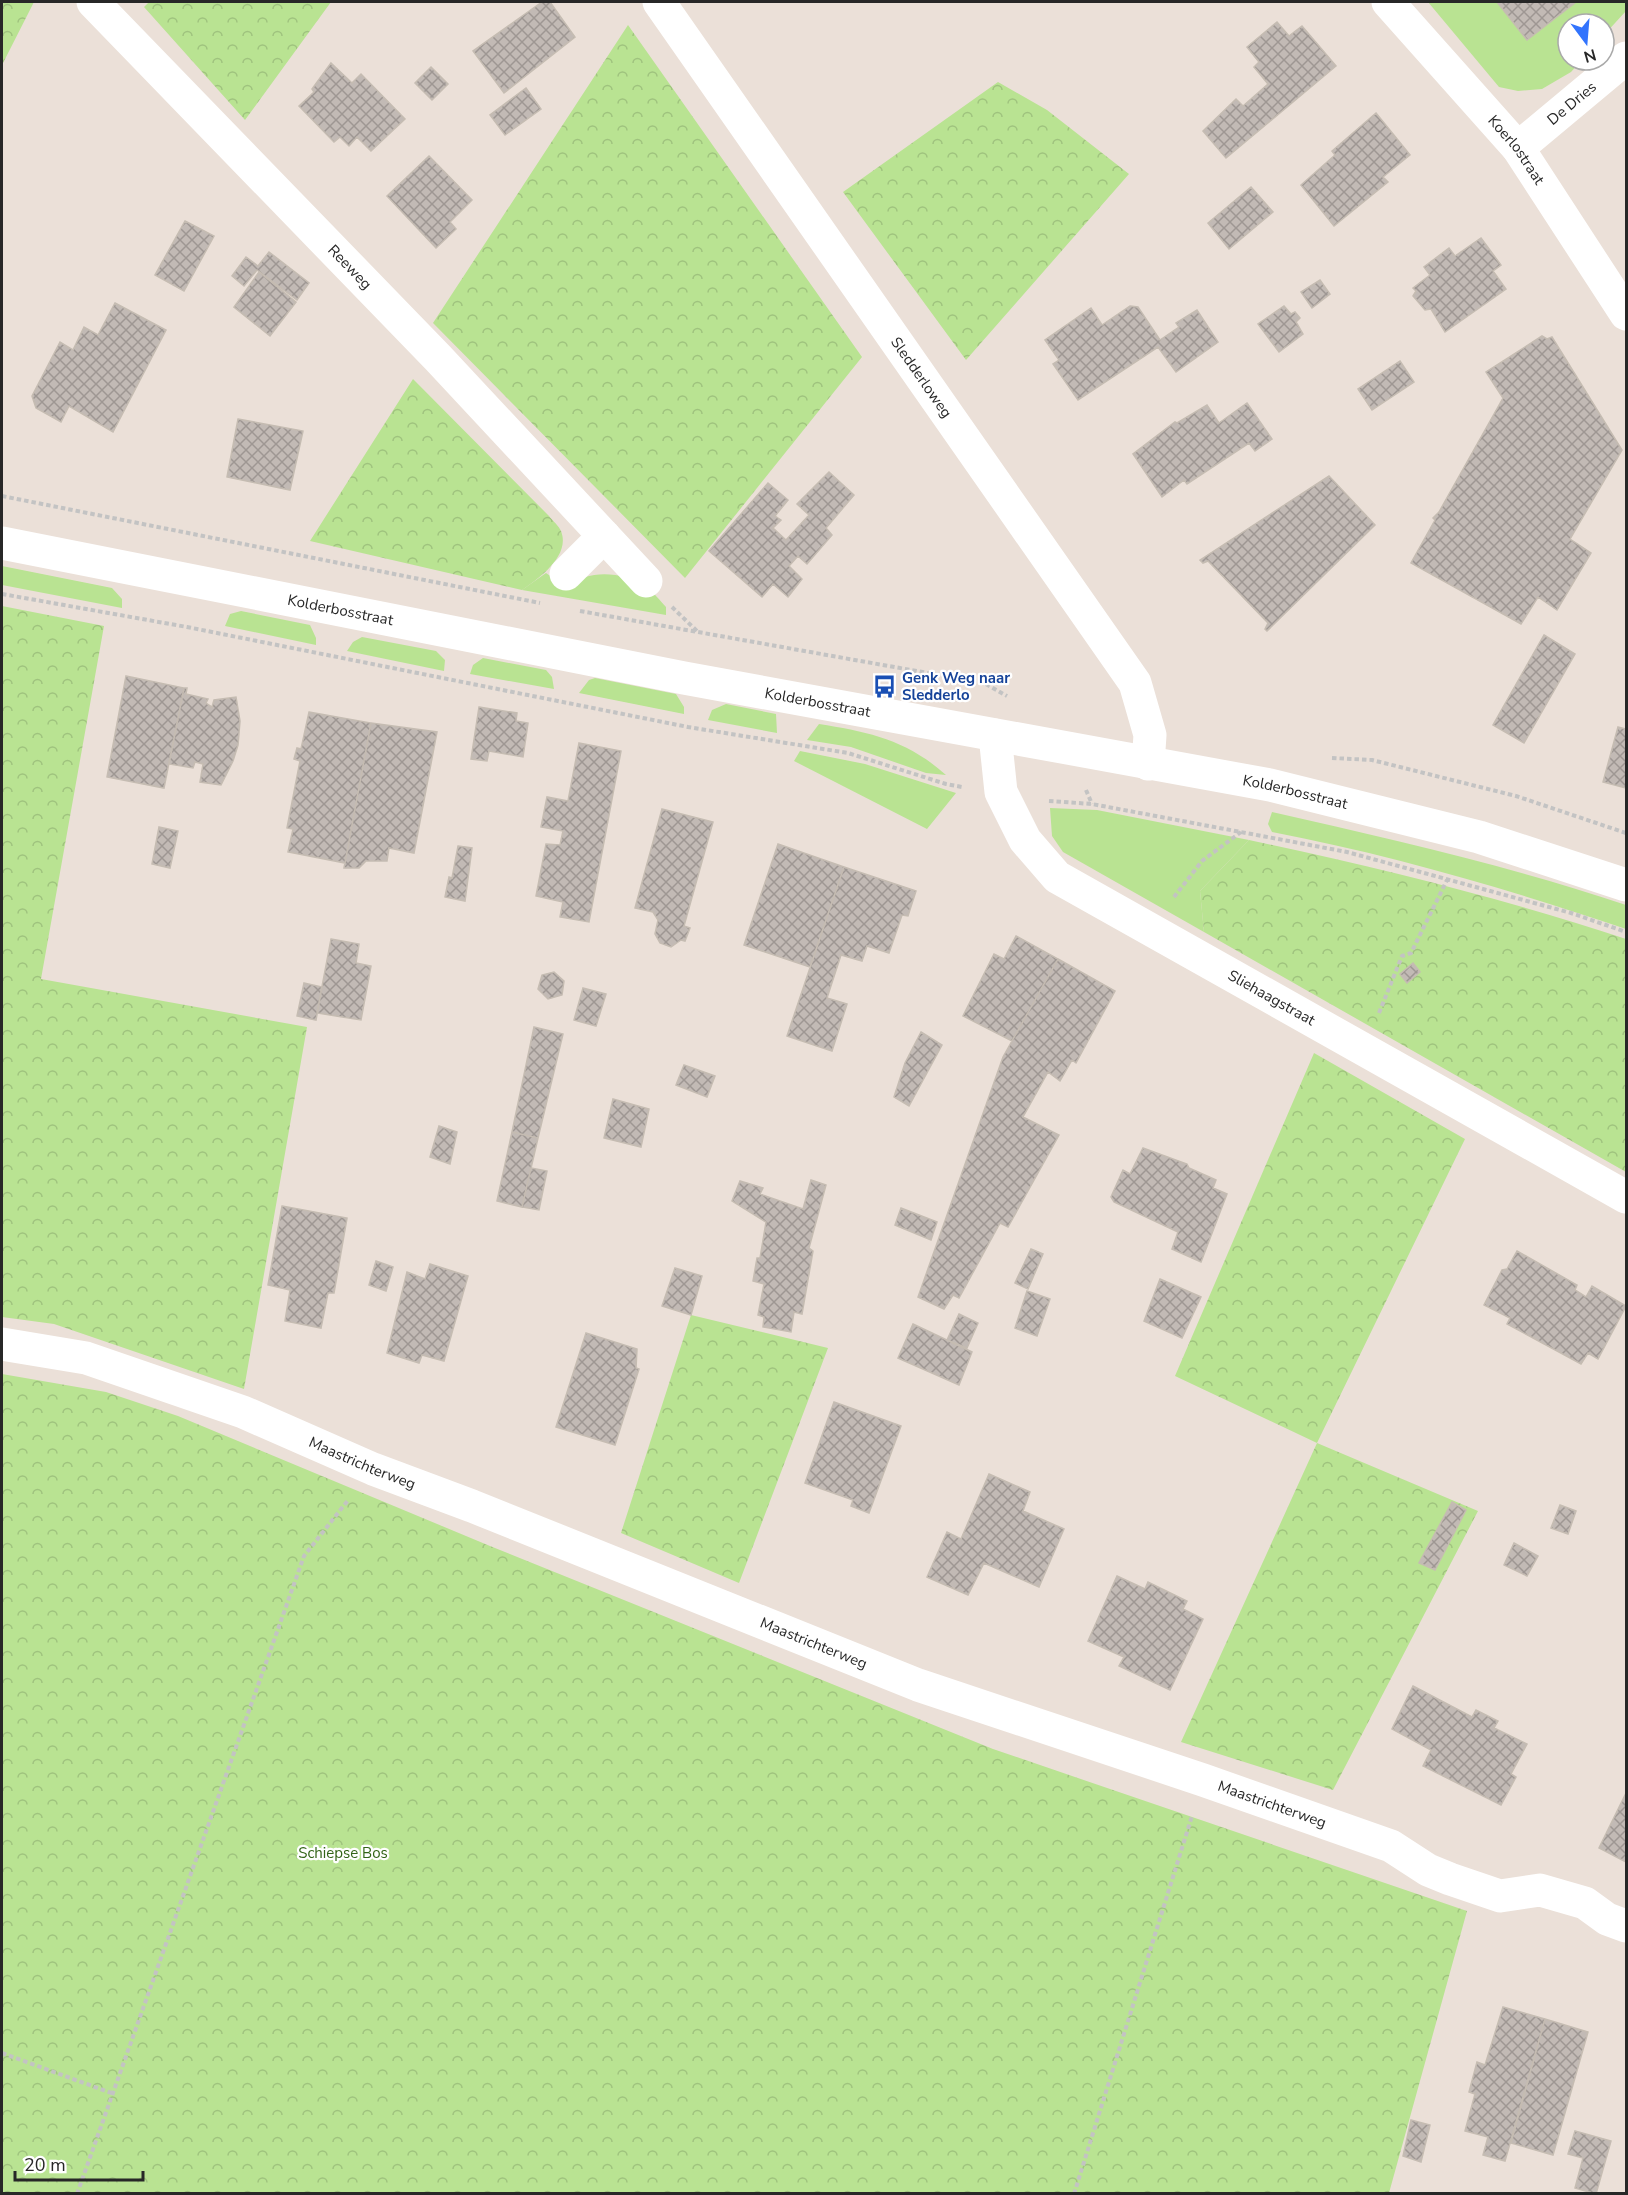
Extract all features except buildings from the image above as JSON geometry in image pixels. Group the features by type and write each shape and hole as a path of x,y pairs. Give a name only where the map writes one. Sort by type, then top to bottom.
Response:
{"street":[{"name":"Reeweg","path":"93,2 438,358 646,581"},
{"name":"Sledderloweg","path":"659,2 1135,683 1150,735 1149,764"},
{"name":"Koerlostraat","path":"1388,2 1518,148 1626,314"},
{"name":"De Dries","path":"1518,148 1626,58"},
{"path":"566,574 604,536"},
{"name":"Kolderbosstraat","path":"2,543 684,678 1270,785 1479,837 1626,885"},
{"name":"Sliehaagstraat","path":"995,735 1001,792 1025,840 1057,877 1626,1197"},
{"name":"Maastrichterweg","path":"2,1344 86,1358 243,1412 373,1469 472,1506 918,1685 1203,1780 1391,1846 1428,1870 1450,1879 1500,1896 1540,1890 1585,1903 1607,1919 1626,1926"}],"path":[{"path":"2,594 186,627 688,727 848,753 946,784 1001,792"},
{"path":"1099,795 1092,804 1347,852 1571,913 1626,932"},
{"path":"1149,928 1202,861 1241,832"},
{"path":"1365,1049 1402,956 1411,953 1447,880"},
{"path":"77,2193 304,1556 351,1497"},
{"path":"1074,2193 1196,1804"},
{"path":"2,2053 114,2094"}],"green space":[{"path":"2,2 34,2 2,65"},
{"path":"149,2 331,2 245,120 144,7"},
{"path":"1428,2 1626,2 1626,11 1616,22 1616,12 1556,12 1556,72 1571,72 1542,89 1518,91 1499,87"},
{"path":"628,25 862,357 685,578 433,323"},
{"path":"998,82 1047,110 1129,174 966,360 843,192"},
{"path":"413,379 560,529 563,540 557,558 544,573 522,590 310,541"},
{"path":"2,566 112,588 122,599 122,608 2,585"},
{"path":"546,573 566,587 575,581 595,575 606,574 627,578 652,591 666,607 666,615 522,590"},
{"path":"2,606 104,626 41,979 307,1027 244,1389 54,1324 2,1317"},
{"path":"241,611 310,625 316,638 316,645 225,626 230,614"},
{"path":"362,637 436,651 445,660 444,671 347,651 353,642"},
{"path":"483,658 546,670 552,677 554,689 470,674 473,665"},
{"path":"595,678 676,694 684,707 684,714 579,693 589,680"},
{"path":"726,704 776,714 777,733 708,720 712,710"},
{"path":"819,724 887,739 917,753 946,775 926,773 851,747 807,740"},
{"path":"800,751 865,764 956,793 927,829 794,761"},
{"path":"1050,808 1097,810 1249,840 1200,891 1204,932 1063,852 1052,836"},
{"path":"1272,812 1494,866 1626,905 1626,929 1451,875 1362,851 1272,832 1268,824"},
{"path":"1249,840 1439,884 1626,939 1626,1172 1204,932 1200,891"},
{"path":"1314,1053 1465,1139 1317,1443 1175,1376"},
{"path":"691,1315 828,1348 739,1583 621,1533"},
{"name":"Schiepse Bos","path":"2,1374 106,1392 178,1416 490,1546 993,1749 1467,1911 1389,2193 2,2193"},
{"path":"1317,1443 1478,1511 1333,1790 1181,1742"}],"place":[{"name":"Genk Weg naar Sledderlo","path":"884,687"}]}
